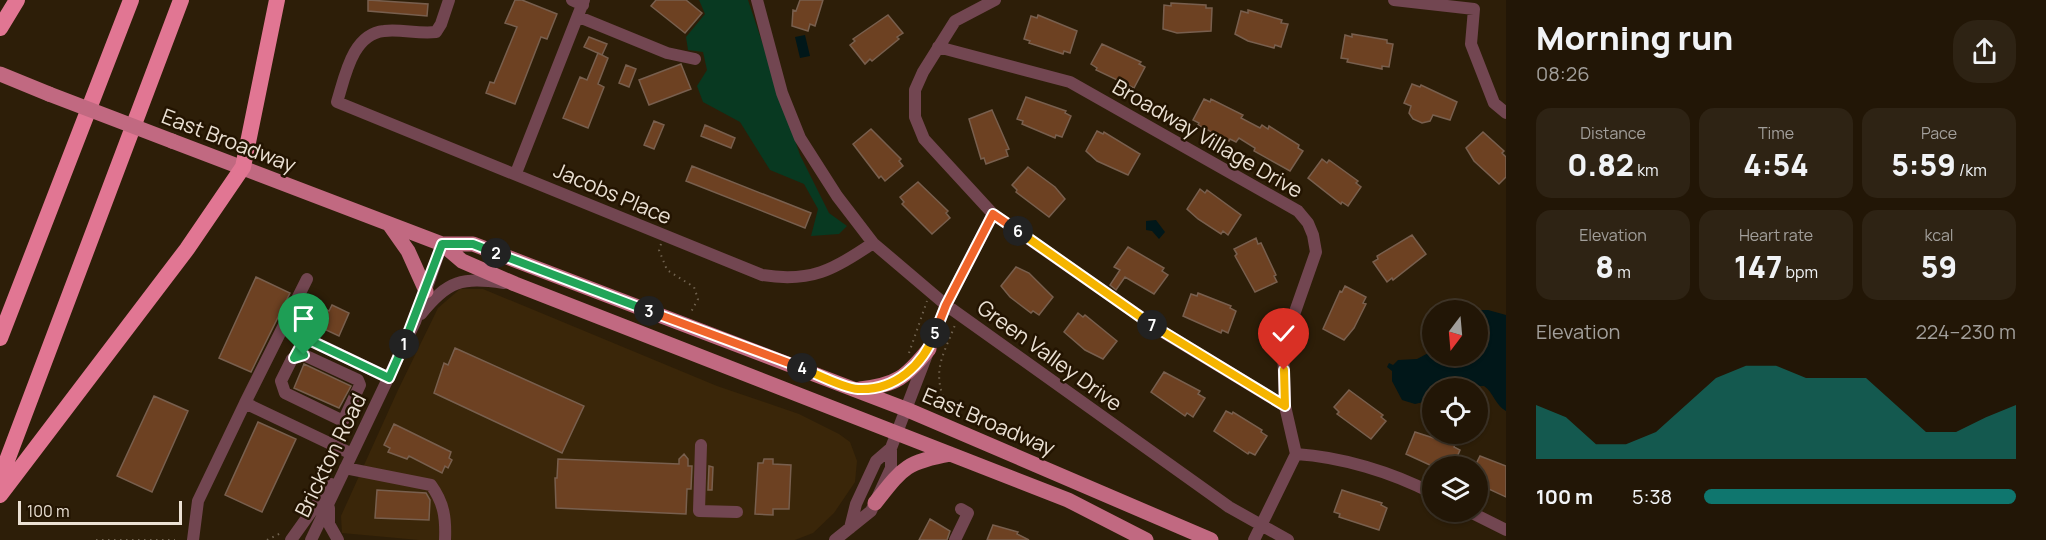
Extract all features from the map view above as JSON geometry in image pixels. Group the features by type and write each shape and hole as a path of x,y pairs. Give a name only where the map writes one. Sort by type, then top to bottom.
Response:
{"highway":[{"path":"0,28 16,0"},
{"path":"0,338 130,0"},
{"path":"0,479 182,0"},
{"path":"0,495 187,249 243,167 277,0"}],"main road":[{"name":"East Broadway","path":"0,75 442,244 462,261 515,284 1068,500 1146,540"},
{"path":"389,224 408,251 426,291"},
{"name":"East Broadway","path":"442,244 473,244 857,389 1211,540"},
{"path":"857,389 894,383 907,375 929,349"},
{"path":"875,503 902,470 913,462 950,454"}],"street":[{"name":"Jacobs Place","path":"449,0 436,32 382,31 370,35 358,47 351,59 337,102 762,275 787,279 826,272 873,243"},
{"name":"Green Valley Drive","path":"758,0 782,93 800,138 837,196 873,243 946,305 1229,507 1288,540"},
{"path":"995,0 955,21 915,90 915,117 924,139 993,214 1158,329 1285,406"},
{"path":"1394,0 1475,5 1471,44 1494,103 1506,114"},
{"path":"516,173 579,17 580,2"},
{"path":"579,17 667,53 695,59"},
{"name":"Broadway Village Drive","path":"938,47 1070,82 1298,211 1311,229 1316,252 1283,346 1285,406 1296,453"},
{"path":"850,528 856,504 876,461 891,448 898,434 946,305 993,214"},
{"name":"Brickton Road","path":"311,540 415,322 442,244"},
{"path":"193,540 198,501 307,279"},
{"name":"Brickton Road","path":"415,322 439,292 457,284 478,279 515,284"},
{"path":"283,327 389,378"},
{"path":"294,358 304,355 358,380 360,385 343,421 285,393 281,381 305,338"},
{"path":"245,403 352,454"},
{"path":"701,445 699,511 737,512"},
{"path":"835,540 871,512 891,468 891,448"},
{"path":"1254,540 1263,526 1296,453 1329,456 1351,462 1422,489"},
{"path":"291,540 328,487 344,470 431,485 441,500 446,519 446,540"},
{"path":"329,501 329,524 338,540"},
{"path":"955,540 968,513 961,509"},
{"path":"1488,521 1506,530"}],"path":[{"path":"664,236 659,250 667,270 694,287 698,299 691,312"},
{"path":"906,360 929,292"},
{"path":"945,402 938,384 938,368 959,314"},
{"path":"96,540 175,540"}],"shaded area":[{"path":"805,35 810,56 800,58 795,37"},
{"path":"1156,220 1165,232 1159,239 1152,231 1146,230 1146,221"},
{"path":"460,289 483,289 717,386 799,414 850,442 857,461 855,482 834,513 813,533 795,540 419,540 342,533 341,516 398,390 438,308"},
{"path":"1488,310 1506,315 1506,411 1499,406 1488,390 1488,378 1422,378 1422,402 1415,404 1402,400 1392,381 1392,371 1387,367 1389,363 1393,365 1398,360 1417,359 1422,356 1422,366 1488,366"}],"green space":[{"path":"699,0 748,0 800,155 829,213 847,226 839,234 811,236 818,209 804,184 770,170 740,122 703,102 697,86 707,70 703,52 688,50 686,37 705,14"}],"building":[{"path":"368,0 428,4 427,16 368,11"},
{"path":"515,0 522,0 557,14 547,39 541,37 515,104 486,93 490,82 494,83 517,27 505,23"},
{"path":"656,0 686,0 702,13 685,33 651,6"},
{"path":"800,0 823,0 815,26 810,24 808,31 792,26 793,10 796,11"},
{"path":"1171,3 1206,5 1206,8 1212,8 1211,31 1177,33 1163,29 1164,5 1171,6"},
{"path":"1248,10 1288,24 1281,47 1275,45 1274,48 1248,41 1235,34 1241,11 1248,13"},
{"path":"888,15 903,33 897,37 899,39 865,64 850,45 855,41 853,39"},
{"path":"1038,15 1077,31 1070,53 1064,51 1063,54 1029,43 1030,41 1024,39 1031,16 1037,18"},
{"path":"1352,34 1387,40 1387,43 1393,44 1389,67 1382,66 1382,69 1347,62 1348,59 1341,58 1345,35 1352,37"},
{"path":"589,37 607,44 602,55 584,47"},
{"path":"1102,44 1141,62 1139,64 1145,67 1134,88 1096,70 1097,68 1091,64"},
{"path":"598,53 608,58 598,84 604,87 588,128 563,118 580,77 587,80"},
{"path":"681,64 691,89 649,105 639,80"},
{"path":"626,65 636,69 629,87 619,83"},
{"path":"1412,84 1420,87 1421,85 1457,102 1450,120 1433,115 1430,121 1422,123 1413,119 1409,113 1411,106 1404,103"},
{"path":"1026,97 1066,111 1065,113 1071,116 1062,137 1056,135 1055,138 1022,124 1023,121 1017,119"},
{"path":"1204,99 1210,102 1211,99 1243,115 1241,118 1260,128 1262,125 1268,129 1269,126 1299,145 1298,148 1303,151 1290,171 1254,151 1255,148 1239,138 1236,142 1230,139 1229,141 1198,125 1199,123 1193,120"},
{"path":"992,110 1009,149 1006,150 1008,156 986,164 984,158 981,159 969,119"},
{"path":"654,121 664,125 654,149 644,145"},
{"path":"705,125 735,138 731,148 701,136"},
{"path":"871,129 901,159 899,161 903,166 885,181 881,176 879,178 853,144"},
{"path":"1097,131 1103,134 1104,132 1140,154 1128,175 1097,161 1086,151"},
{"path":"1483,132 1504,151 1502,153 1506,157 1506,177 1499,184 1474,161 1466,148"},
{"path":"1322,159 1327,163 1329,160 1358,181 1356,183 1361,187 1348,206 1342,202 1341,204 1308,178"},
{"path":"692,166 811,213 805,228 686,181"},
{"path":"1028,167 1055,187 1065,199 1049,217 1016,192 1017,190 1012,185"},
{"path":"918,182 948,211 946,213 950,218 932,234 902,204 904,202 900,197"},
{"path":"1200,189 1205,193 1207,190 1241,215 1228,235 1223,231 1221,234 1187,209"},
{"path":"1412,235 1426,254 1393,280 1392,278 1387,282 1373,262 1378,259 1377,256"},
{"path":"1256,238 1258,244 1261,243 1277,282 1255,292 1235,256 1237,254 1234,249"},
{"path":"1128,247 1164,268 1162,271 1168,275 1154,294 1125,277 1116,290 1110,285 1120,270 1114,267"},
{"path":"1016,267 1029,273 1053,297 1039,315 1033,311 1031,313 1010,297 1001,286"},
{"path":"256,277 290,293 251,372 219,358"},
{"path":"1345,286 1366,297 1363,303 1366,304 1354,328 1344,340 1323,329 1340,291 1342,292"},
{"path":"1198,293 1231,306 1230,308 1236,311 1228,333 1222,330 1221,333 1183,316 1191,294 1197,296"},
{"path":"332,305 349,313 339,336 311,323 319,306 329,311"},
{"path":"1078,313 1083,317 1085,315 1117,341 1103,359 1085,350 1064,332"},
{"path":"455,348 584,406 562,453 434,393 444,363 448,365"},
{"path":"304,364 351,386 339,408 294,388"},
{"path":"1164,372 1200,391 1198,394 1205,398 1193,417 1187,413 1185,416 1151,392"},
{"path":"1349,390 1383,415 1381,417 1386,421 1371,439 1337,414 1339,412 1334,407"},
{"path":"154,396 188,411 152,492 117,476"},
{"path":"1226,411 1232,414 1233,412 1262,430 1261,432 1267,436 1255,455 1249,452 1248,454 1214,431"},
{"path":"258,422 296,439 262,512 225,495"},
{"path":"394,424 451,452 449,458 452,460 448,468 445,466 442,473 409,456 407,459 388,452 390,448 384,445"},
{"path":"1415,432 1422,434 1422,444 1452,444 1460,450 1457,456 1422,456 1422,461 1406,454"},
{"path":"684,454 688,459 688,466 692,466 691,489 687,489 686,514 556,508 555,478 557,478 558,459 679,464 679,459"},
{"path":"764,459 773,459 773,464 791,465 789,509 773,509 773,515 755,514 758,463 763,463"},
{"path":"1488,459 1506,466 1506,497 1488,489"},
{"path":"709,466 713,467 712,490 708,490"},
{"path":"377,490 426,493 430,500 429,520 375,518"},
{"path":"1342,490 1382,503 1381,505 1387,508 1379,530 1339,517 1340,514 1334,512"},
{"path":"930,519 950,531 947,540 919,540"},
{"path":"993,525 1018,532 1017,534 1029,540 987,540"}],"route":[{"path":"304,355 294,358 305,338 389,378 415,322 442,244 473,244 857,389 877,387 894,383 907,375 929,349 946,305 993,214 1158,329 1285,406 1284,370"}]}
